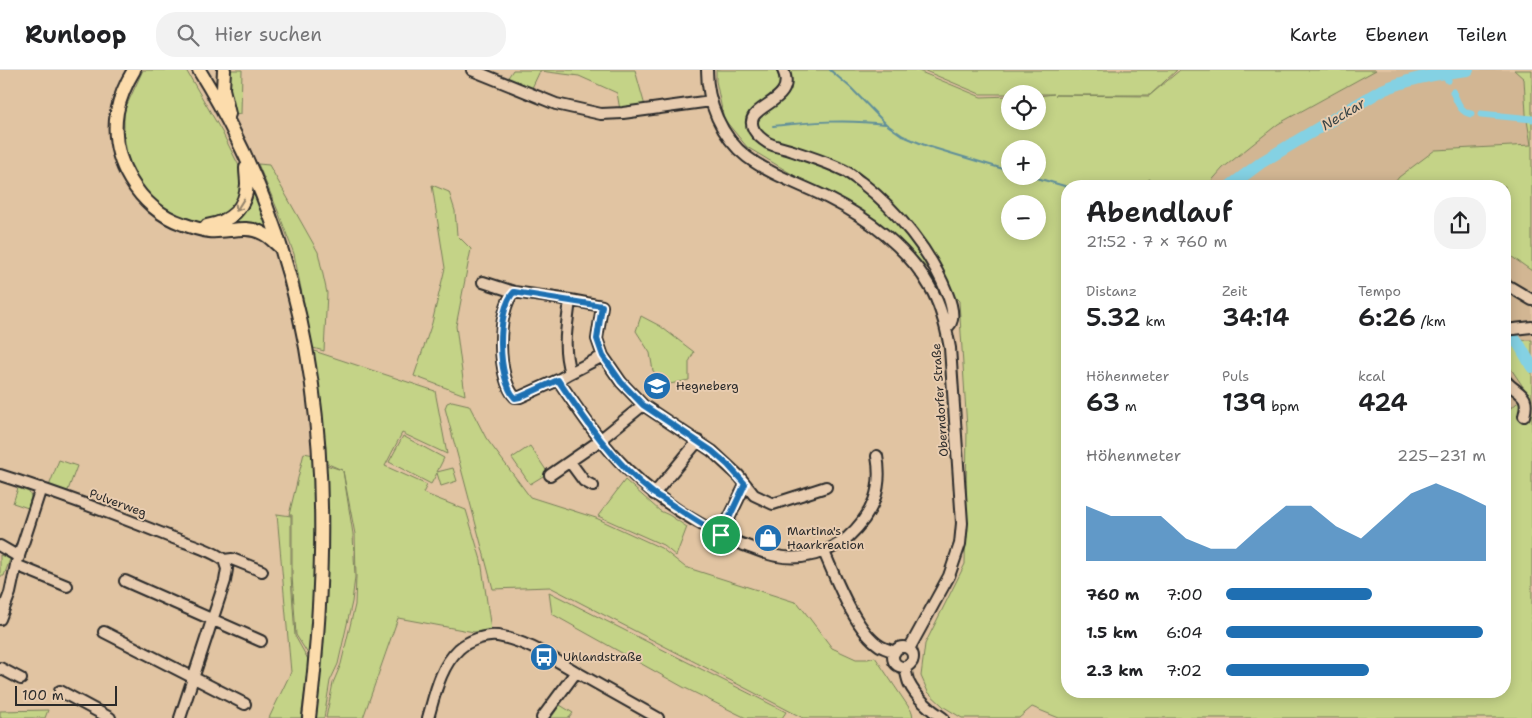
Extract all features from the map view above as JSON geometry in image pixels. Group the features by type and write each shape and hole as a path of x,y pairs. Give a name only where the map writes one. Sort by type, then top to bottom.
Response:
{"main road":[{"path":"134,70 121,97 116,128 122,161 136,189 149,203 171,219 210,231 248,229 261,232 282,249"},
{"path":"198,70 231,127 246,158 282,249 304,337 314,394 319,444 322,517 317,646 309,718"},
{"path":"224,70 224,89 231,127"},
{"path":"197,228 218,224 232,216 240,208 245,196 247,183 246,158"}],"street":[{"path":"472,70 556,104 601,114 623,113 711,101"},
{"name":"Oberndorfer Straße","path":"707,70 711,101 724,132 735,145 758,164 838,204 876,228 898,247 919,270 931,287 938,303 950,348 962,524 960,544 946,585 909,649 913,655 912,661 911,664 905,667"},
{"path":"783,70 786,77 786,87 781,95 761,108 754,116 752,124 754,130 762,139 770,144 792,150 845,170 872,191 893,211 910,231 930,260 948,294 953,321 946,328"},
{"path":"484,282 514,292 602,306 597,339 603,356 621,382 643,405 728,465 754,495 773,504 826,487"},
{"path":"1511,288 1532,300"},
{"path":"514,292 504,312 501,334 502,358 506,381 510,393 515,398 558,380 603,356"},
{"path":"570,300 565,343 566,359 570,373"},
{"path":"1511,329 1532,327"},
{"path":"558,380 600,439 626,468 654,494 721,535 777,556 796,558 824,552 840,544 860,526 870,510 877,492 880,471 877,456"},
{"path":"1511,388 1524,396 1526,403 1524,416"},
{"path":"550,475 570,462 643,405"},
{"path":"654,494 698,442"},
{"path":"570,462 584,481 593,486"},
{"name":"Pulverweg","path":"0,475 41,488 188,543 213,553 224,560 232,559 262,571"},
{"path":"721,535 745,484"},
{"path":"0,618 10,594 17,561 41,488"},
{"path":"0,546 17,561 67,586"},
{"path":"824,552 854,617 873,640 895,652"},
{"path":"183,717 192,678 226,581 227,569 224,560"},
{"path":"125,581 261,641"},
{"path":"104,632 245,704"},
{"path":"428,718 442,673 451,658 461,647 474,640 496,635 518,641 544,653 658,718"},
{"path":"895,652 903,647 909,649"},
{"path":"895,652 894,661 899,666 905,667 909,684 935,713 943,718"},
{"path":"0,668 21,679"},
{"path":"542,718 576,672"},
{"path":"60,691 110,718"}],"shaded area":[{"path":"1376,70 1514,70 1524,79 1526,114 1531,145 1435,150 1397,180 1212,180 1223,168 1278,124"},
{"path":"1511,256 1532,271 1532,340 1511,341"},
{"path":"1511,369 1528,394 1511,408"}],"green space":[{"path":"143,70 186,70 222,132 240,168 242,188 235,205 218,220 196,223 176,216 157,203 138,183 128,161 124,135 124,111"},
{"path":"228,70 242,70 241,114 235,115 229,93"},
{"path":"513,70 635,70 645,106 620,110 617,93 579,76 540,71 531,90 507,79"},
{"path":"716,70 916,70 981,97 1001,96 1001,130 1046,130 1046,95 1054,94 1046,94 1046,85 1001,85 1001,94 980,94 923,70 1177,70 1150,95 1055,95 1149,96 1180,70 1376,70 1278,124 1223,168 1212,180 1061,180 1061,698 1511,698 1511,408 1528,394 1511,369 1511,341 1532,340 1532,718 1059,718 1032,707 1019,718 962,718 944,707 928,692 921,676 925,644 965,564 967,429 959,301 904,244 859,209 805,182 747,147 724,119 716,81"},
{"path":"1514,70 1532,70 1532,271 1511,256 1511,180 1397,180 1435,150 1531,145 1526,114 1524,79"},
{"path":"258,164 269,165 318,252 327,293 324,351 313,348 294,254"},
{"path":"251,184 271,234 221,228"},
{"path":"432,185 449,192 455,211 457,235 471,249 456,326 465,395 414,376 432,323 445,268"},
{"path":"641,316 660,326 694,352 689,362 689,380 670,384 653,371 650,353 636,331"},
{"path":"314,351 435,391 447,454 402,433 385,466 427,485 423,493 466,510 481,560 491,630 474,632 398,618 363,718 326,718 333,683 341,664 355,605 356,576 355,534 343,471 353,534 355,577 352,602 338,664 330,681 324,718 315,718 322,655 325,592 327,529 326,465 342,470 326,463"},
{"path":"452,401 469,405 486,438 530,497 596,518 661,548 685,567 798,603 832,648 856,659 875,657 912,712 913,718 803,718 550,587 493,589 445,408 447,403"},
{"path":"403,436 444,458 437,472 453,468 457,481 441,486 437,473 431,484 389,462"},
{"path":"530,446 548,473 530,484 512,458"},
{"path":"304,453 314,455 316,564 310,657 296,635 292,575 292,515 289,515"},
{"path":"59,460 77,466 67,493 49,486"},
{"path":"625,480 660,511 687,527 676,556 663,545 598,516"},
{"path":"18,488 29,492 31,497 28,508 13,503"},
{"path":"277,514 291,516 291,577 295,636 309,661 301,718 269,718 291,672"},
{"path":"0,555 10,559 4,576 0,576"},
{"path":"549,592 786,712 782,718 746,718 683,687 552,614"},
{"path":"560,705 573,713 569,718 551,718"},
{"path":"48,710 45,718 0,718 0,711"}],"waterway":[{"path":"830,70 851,88 886,124 903,136 927,146 1001,168"},
{"name":"Neckar","path":"1238,180 1262,162 1380,91 1423,77 1468,70"},
{"name":"Neckar","path":"1445,73 1448,80"},
{"path":"1453,92 1462,109 1471,114"},
{"path":"1481,114 1532,119"},
{"path":"773,126 829,122 885,124"},
{"path":"1046,181 1061,185"},
{"name":"Neckar","path":"1511,335 1532,367"}],"place":[{"name":"Hegneberg","path":"657,386"},
{"name":"Martina's Haarkreation","path":"768,538"},
{"name":"Uhlandstraße","path":"544,657"}],"route":[{"path":"514,292 602,306 597,339 603,356 621,382 643,405 712,451 745,484 721,535 654,494 626,468 600,439 558,380 520,397 515,398 510,393 502,358 501,334 504,312 514,292"}]}
